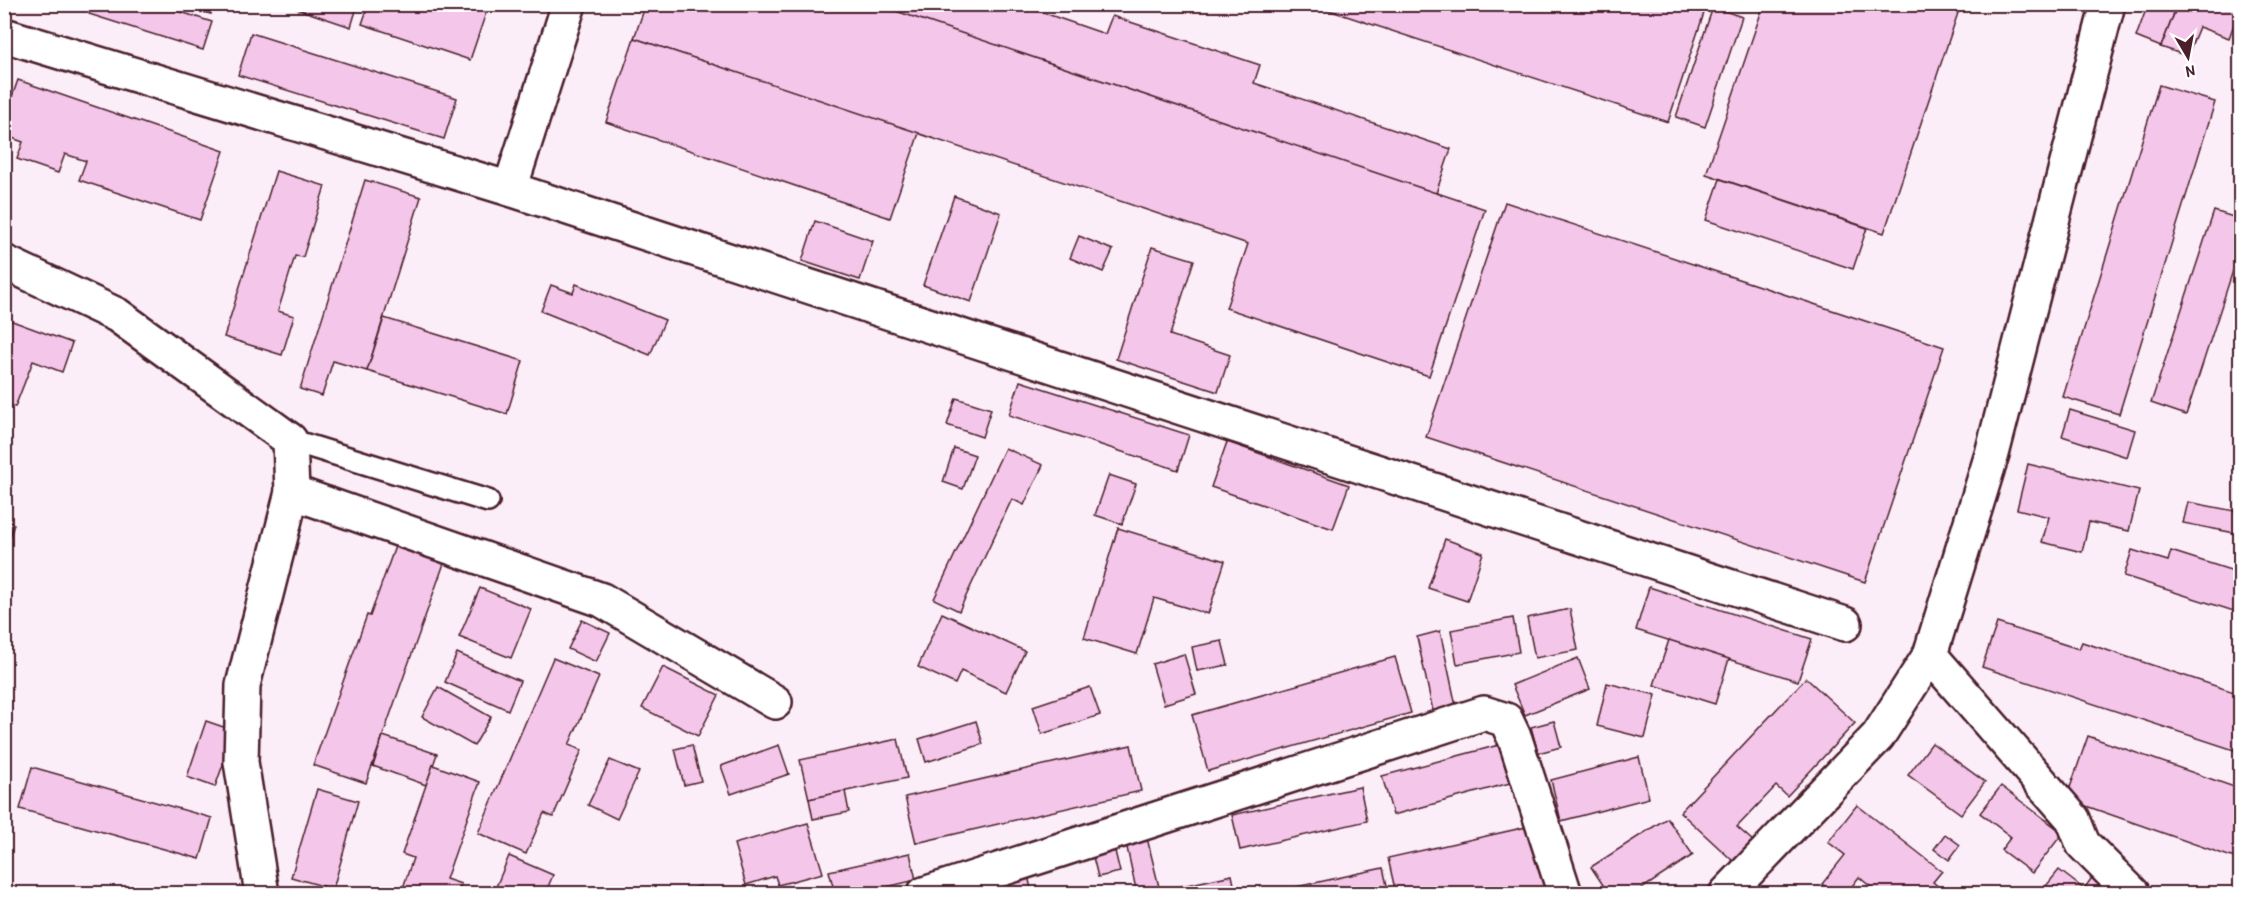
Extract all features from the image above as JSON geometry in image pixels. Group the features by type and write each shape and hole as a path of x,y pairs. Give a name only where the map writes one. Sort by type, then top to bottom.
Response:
{"street":[{"path":"510,189 569,4"},
{"path":"1726,894 1878,736 1930,655 1992,454 2108,4"},
{"path":"4,34 510,189 1845,624"},
{"path":"4,262 117,315 290,440 292,492 243,685 241,762 262,894"},
{"path":"292,492 602,600 776,702"},
{"path":"1930,655 2073,819 2083,844 2133,894"},
{"path":"924,894 1484,713 1506,720 1515,739 1565,894"}],"lane":[{"path":"290,440 488,501"}],"building":[{"path":"92,4 156,4 212,22 203,50 89,14"},
{"path":"172,4 214,4 211,14"},
{"path":"283,4 358,4 351,27"},
{"path":"369,4 489,4 470,60 362,24"},
{"path":"646,4 876,4 1485,209 1429,376 1226,308 1248,244 634,38"},
{"path":"895,4 1018,4 1105,34 1112,16 1260,65 1254,83 1451,149 1436,193 893,10"},
{"path":"1310,4 1707,4 1668,122"},
{"path":"1764,4 1961,4 1884,233 1706,174"},
{"path":"2148,4 2158,4 2175,11 2161,47 2136,37"},
{"path":"2178,4 2240,4 2240,8 2229,38 2199,27 2187,56 2161,47"},
{"path":"1713,7 1742,17 1705,127 1676,117"},
{"path":"251,33 457,98 444,139 238,75"},
{"path":"634,38 919,133 890,218 606,122"},
{"path":"18,80 224,151 200,220 79,180 86,161 65,154 58,173 17,159 23,142 4,135 4,119"},
{"path":"2159,85 2215,102 2119,414 2063,397"},
{"path":"276,171 325,186 303,257 295,256 278,311 294,316 282,355 224,337"},
{"path":"1720,179 1867,228 1853,269 1706,220"},
{"path":"365,180 421,197 367,371 333,361 322,396 300,389"},
{"path":"954,196 1001,213 971,302 923,285"},
{"path":"1505,202 1944,347 1865,582 1426,437"},
{"path":"2214,211 2240,219 2240,249 2186,415 2151,403"},
{"path":"815,221 873,241 860,280 802,261"},
{"path":"1079,236 1113,250 1103,272 1070,258"},
{"path":"1152,247 1194,260 1170,335 1230,355 1218,392 1116,359"},
{"path":"576,284 665,320 650,355 541,311 551,285 573,293"},
{"path":"4,318 72,343 62,372 33,361 15,407 4,403"},
{"path":"384,318 523,361 507,414 367,371"},
{"path":"1020,381 1189,435 1178,470 1009,415"},
{"path":"956,398 991,409 982,437 947,425"},
{"path":"2070,410 2135,430 2127,457 2062,436"},
{"path":"1227,442 1349,485 1333,529 1211,487"},
{"path":"954,448 975,455 963,489 943,482"},
{"path":"1005,448 1043,465 1024,505 1012,499 959,611 934,599"},
{"path":"2028,464 2139,491 2129,531 2089,522 2082,552 2042,542 2049,517 2017,509"},
{"path":"1109,475 1136,484 1122,524 1095,515"},
{"path":"2188,502 2240,512 2240,534 2183,523"},
{"path":"4,521 14,524 4,556"},
{"path":"1118,528 1225,561 1208,614 1154,598 1137,654 1084,638"},
{"path":"398,538 447,555 366,783 313,765 367,615 370,616"},
{"path":"1445,539 1483,553 1467,601 1428,588"},
{"path":"2132,550 2168,561 2171,551 2240,573 2240,613 2124,576"},
{"path":"1649,587 1812,639 1798,681 1636,630"},
{"path":"480,588 531,609 511,658 459,637"},
{"path":"1570,609 1578,650 1535,658 1527,618"},
{"path":"942,613 1025,651 1006,692 961,671 955,684 918,667"},
{"path":"1513,618 1519,652 1457,664 1451,630"},
{"path":"582,620 610,633 596,662 568,649"},
{"path":"1997,623 2079,649 2082,642 2240,694 2240,752 1982,667"},
{"path":"1440,631 1456,706 1433,711 1417,637"},
{"path":"1669,640 1729,659 1715,704 1654,685"},
{"path":"1222,641 1228,665 1197,671 1192,647"},
{"path":"457,653 520,681 508,710 445,682"},
{"path":"1184,654 1196,694 1164,704 1152,664"},
{"path":"1395,657 1411,713 1208,771 1192,715"},
{"path":"553,658 599,677 569,745 582,750 553,817 544,813 526,854 478,833"},
{"path":"1578,658 1590,689 1525,715 1512,685"},
{"path":"663,667 719,695 698,736 642,708"},
{"path":"1806,678 1855,723 1787,796 1776,786 1737,827 1753,841 1733,861 1680,812"},
{"path":"1607,683 1656,695 1645,738 1597,726"},
{"path":"438,687 491,717 474,746 422,717"},
{"path":"1090,687 1100,715 1042,734 1033,706"},
{"path":"206,721 235,731 215,787 187,777"},
{"path":"976,721 983,744 926,762 919,739"},
{"path":"1554,721 1561,747 1538,753 1531,727"},
{"path":"383,736 437,754 426,785 373,766"},
{"path":"2088,736 2240,789 2240,860 2066,799"},
{"path":"898,739 907,778 809,799 800,760"},
{"path":"1932,743 1985,782 1961,814 1908,775"},
{"path":"692,745 701,781 684,785 675,749"},
{"path":"779,745 789,774 731,794 721,766"},
{"path":"1131,745 1141,791 916,843 905,797"},
{"path":"1499,745 1510,783 1393,815 1382,776"},
{"path":"1639,757 1649,798 1561,821 1551,780"},
{"path":"610,760 639,772 617,819 588,805"},
{"path":"433,765 480,782 446,879 461,884 457,894 401,894 413,858 402,854"},
{"path":"32,767 212,818 200,859 20,809"},
{"path":"2001,786 2063,833 2032,873 2001,850 2011,837 1980,813"},
{"path":"1360,787 1367,821 1240,850 1232,815"},
{"path":"317,789 358,801 333,889 291,877"},
{"path":"845,791 849,812 813,819 809,799"},
{"path":"1857,805 1942,871 1933,882 1947,894 1879,894 1859,877 1846,894 1835,894 1822,884 1845,855 1828,842"},
{"path":"1667,818 1693,855 1634,894 1609,894 1591,867"},
{"path":"808,823 823,873 778,885 775,876 746,885 734,844"},
{"path":"1531,826 1546,894 1501,894 1499,886 1464,894 1396,894 1388,858"},
{"path":"1945,834 1960,845 1949,860 1934,849"},
{"path":"1147,838 1160,891 1232,875 1236,894 1137,894 1126,843"},
{"path":"1114,847 1120,872 1098,877 1092,853"},
{"path":"910,853 916,880 857,894 835,894 829,871"},
{"path":"509,856 553,875 545,894 493,894"},
{"path":"1383,868 1389,894 1273,894 1273,892"},
{"path":"2059,870 2084,889 2093,876 2115,894 2046,894 2042,891"},
{"path":"1028,875 1032,894 1013,894 1010,880"},
{"path":"1004,884 1006,894 986,894 984,888"},
{"path":"700,886 702,894 674,894"}]}
